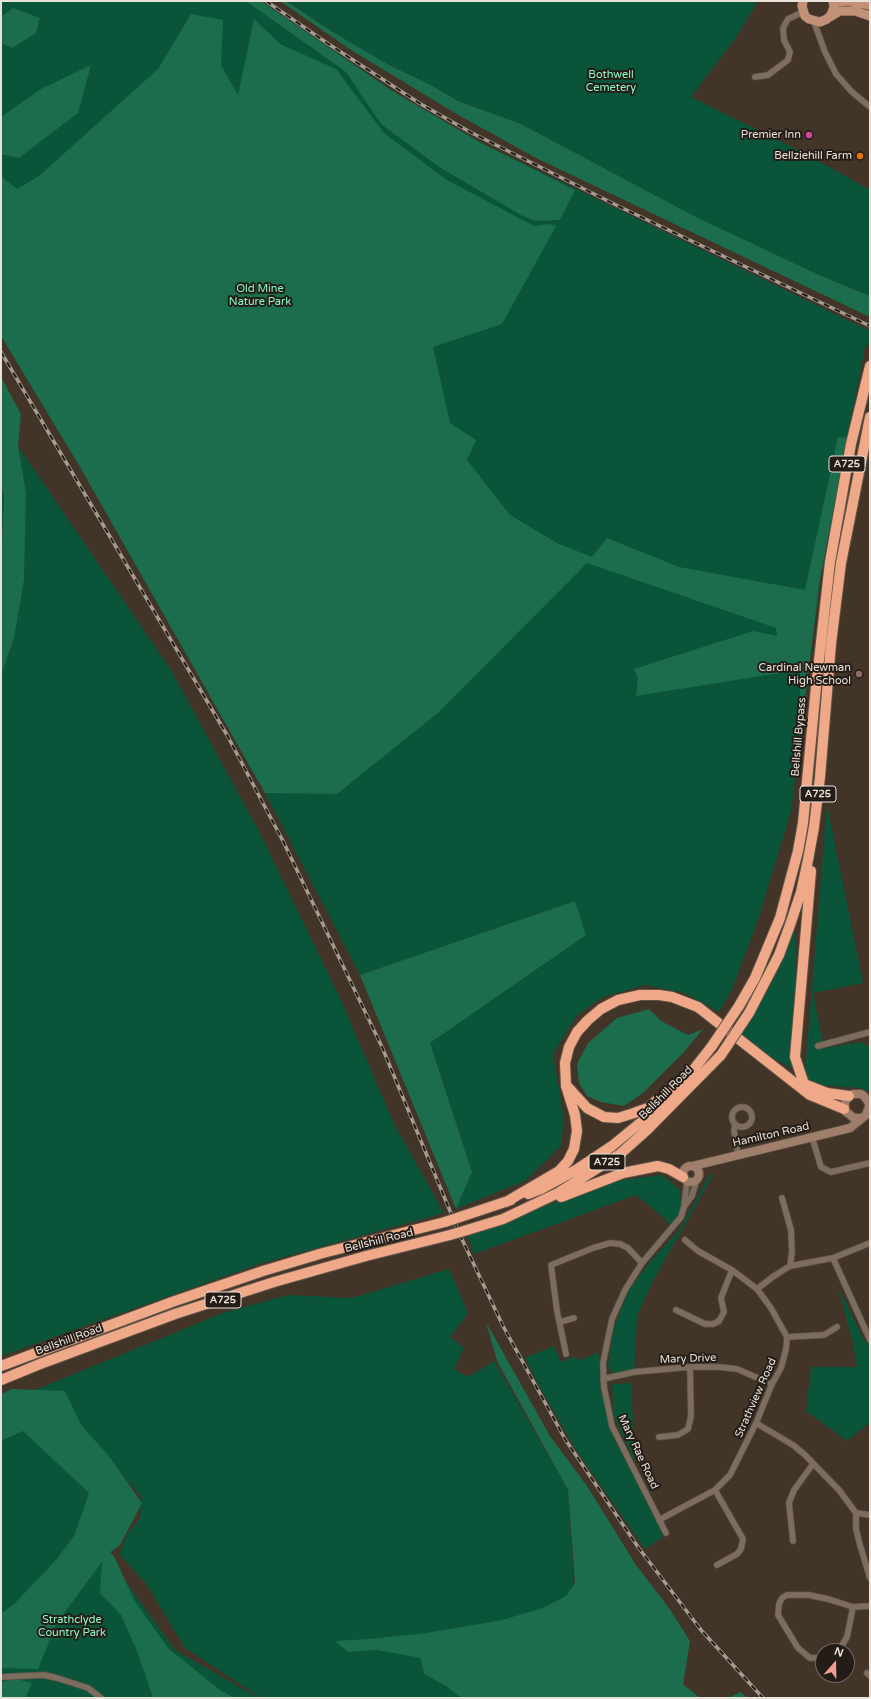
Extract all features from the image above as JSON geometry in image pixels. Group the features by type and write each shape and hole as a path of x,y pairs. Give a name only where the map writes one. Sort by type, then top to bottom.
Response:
{"highway":[{"name":"Bellshill Bypass","path":"712,1046 739,1006 757,972 780,918 798,851 803,823 830,562 851,444 870,366"},
{"name":"A725","path":"814,827 841,563 870,417"},
{"name":"Bellshill Road","path":"1,1380 175,1314 274,1282 366,1256 450,1235 503,1219 558,1193 620,1154 647,1130 721,1055 749,1013 772,969 790,925 801,892 814,827"},
{"path":"804,1084 795,1057 814,827"},
{"path":"506,1202 559,1170 568,1160 574,1149 577,1131 575,1115 566,1086 565,1063 569,1047 577,1032 601,1009 618,1000 640,995 672,997 698,1007 810,1095 846,1111"},
{"name":"Bellshill Road","path":"1,1366 172,1302 263,1271 323,1253 445,1222 541,1189 576,1170 612,1146 651,1114 694,1069 712,1046"},
{"path":"566,1086 587,1108 595,1114 604,1117 618,1118 648,1108 694,1069"},
{"path":"790,1078 827,1093 849,1096"},
{"path":"503,1219 631,1171 658,1166 669,1169 685,1179"}],"main road":[{"path":"827,19 833,10 833,1 849,1 870,6"},
{"path":"803,4 809,19 814,22 820,22 840,11 855,11 870,16"},
{"path":"837,1131 843,1125 846,1111 845,1102 849,1096 857,1093 869,1100 869,1107 866,1116 854,1118 846,1111"},
{"name":"Hamilton Road","path":"693,1166 850,1128 866,1116"},
{"path":"698,1178 697,1169 693,1166 685,1168 682,1172 685,1179 693,1182 698,1178 710,1162"}],"street":[{"path":"755,77 768,75 788,60 790,52 784,40 783,28 788,19 803,4"},
{"path":"814,22 825,52 836,74 852,92 870,107"},
{"path":"818,1046 870,1032"},
{"path":"735,1124 734,1131 738,1154"},
{"path":"812,1137 821,1167 831,1172 870,1163"},
{"name":"Mary Rae Road","path":"684,1207 692,1196 698,1178"},
{"name":"Mary Rae Road","path":"666,1533 612,1426 603,1379 602,1363 612,1319 625,1290 642,1263 681,1217 684,1207 685,1179"},
{"path":"782,1198 791,1230 792,1252 790,1266"},
{"path":"685,1240 698,1251 732,1270 757,1289 772,1308 787,1337 824,1335 837,1327"},
{"path":"566,1354 551,1265 593,1248 610,1243 620,1244 628,1248 642,1263"},
{"path":"757,1289 790,1266 833,1258 870,1243"},
{"path":"833,1258 869,1337"},
{"path":"676,1310 705,1324 712,1324 720,1321 724,1312 721,1298 732,1270"},
{"path":"560,1322 574,1318"},
{"name":"Strathview Road","path":"659,1520 715,1490 730,1475 756,1423 784,1358 787,1337"},
{"path":"659,1437 678,1435 688,1429 691,1416 690,1367"},
{"name":"Mary Drive","path":"603,1379 634,1372 690,1367 719,1367 737,1370 772,1384"},
{"path":"756,1423 793,1445 839,1490 856,1513 856,1529 870,1578"},
{"path":"793,1541 789,1503 794,1490 813,1464"},
{"path":"715,1490 744,1539 741,1549 737,1554 717,1565"},
{"path":"856,1513 870,1515"},
{"path":"815,1658 810,1658 798,1648 778,1615 779,1604 782,1598 791,1594 808,1595 853,1607 870,1606"},
{"path":"843,1643 847,1637 853,1607"},
{"path":"1,1677 44,1676 57,1678 88,1688 101,1698"}],"green space":[{"path":"1,1 261,1 394,92 483,144 870,331 870,344 865,347 820,579 791,811 758,920 732,989 719,1012 685,993 645,985 603,997 577,1015 553,1054 564,1118 561,1146 525,1181 456,1209 472,1172 430,1043 585,935 575,901 360,975 265,793 80,467 1,336"},
{"path":"246,1 261,1 394,92 483,144 575,190 560,220 536,221 521,215 439,167 381,124 346,72"},
{"path":"280,1 286,1 331,31 389,65 431,85 458,101 521,124 694,216 819,275 870,296 870,317 536,158 455,113 351,50"},
{"name":"Bothwell Cemetery","path":"286,1 758,1 737,36 691,97 806,154 870,190 870,296 819,275 692,215 521,124 458,101 431,85 389,65 331,31"},
{"path":"13,8 40,18 36,33 12,48 1,43 1,17"},
{"name":"Old Mine Nature Park","path":"191,14 223,20 221,65 238,95 254,19 280,44 336,69 384,133 447,180 534,226 549,224 556,226 502,324 433,347 450,423 476,440 467,460 510,515 557,543 592,557 607,538 679,567 805,590 838,437 847,438 820,579 799,747 800,671 636,696 638,678 634,669 753,631 777,636 776,628 587,563 439,712 337,794 265,793 80,467 1,336 1,176 17,189 39,176 158,69"},
{"path":"91,65 78,113 19,158 1,154 1,117 41,89"},
{"path":"1,377 21,414 18,446 26,493 24,580 14,638 1,675 1,565 4,498 1,483"},
{"path":"18,446 171,670 260,833 341,1000 395,1126 444,1213 259,1264 1,1356 1,675 14,638 26,493"},
{"path":"1,483 4,498 1,565"},
{"path":"827,805 863,983 813,993 824,1048 860,1042 870,1047 869,1091 859,1088 804,1084"},
{"path":"575,901 586,935 430,1043 472,1172 456,1209 360,975"},
{"path":"795,930 799,1072 736,1038"},
{"path":"649,1009 661,1021 688,1035 703,1029 684,1052 643,1093 624,1106 601,1102 587,1096 579,1083 577,1064 588,1043 617,1018"},
{"path":"710,1174 713,1175 654,1279 637,1316 634,1372 614,1375 608,1366 614,1327 629,1290 648,1264 679,1230"},
{"path":"662,1175 680,1190 682,1208 671,1226 664,1218 636,1195 474,1254 466,1234 615,1181"},
{"path":"449,1269 468,1313 450,1337 464,1348 454,1369 468,1377 494,1361 568,1490 574,1588 668,1698 261,1698 185,1648 147,1585 119,1554 127,1535 140,1518 141,1496 86,1435 25,1394 223,1313 288,1295 352,1298"},
{"path":"838,1287 863,1338 870,1347 870,1422 847,1441 806,1411 811,1367 857,1367 853,1342"},
{"path":"486,1322 550,1436 587,1486 636,1565 669,1608 690,1641 683,1684 700,1698 461,1698 446,1686 424,1674 421,1658 377,1650 348,1652 335,1641 426,1633 502,1620 543,1608 566,1596 575,1583 568,1490 497,1361"},
{"path":"554,1346 561,1362 573,1357 581,1360 598,1352 610,1430 664,1536 645,1549 576,1450 538,1384 525,1358"},
{"path":"631,1383 635,1463 614,1417 612,1384"},
{"path":"12,1389 65,1391 81,1425 108,1455 142,1503 120,1545 110,1552 115,1558 134,1600 168,1648 220,1690 235,1698 153,1698 137,1651 121,1615 100,1593 102,1562 56,1624 38,1669 1,1668 1,1614 15,1603 56,1560 74,1536 89,1493 23,1431 1,1441 1,1394"},
{"name":"Strathclyde Country Park","path":"1,1396 85,1436 121,1537 109,1558 175,1650 259,1698 1,1698"},
{"path":"16,1679 32,1683 27,1695 24,1698 1,1698 1,1682"},
{"path":"741,1692 747,1698 727,1698"}],"railway":[{"path":"266,1 419,103 470,132 618,206 870,326"},
{"path":"1,352 227,735 283,841 382,1047 460,1235 503,1326 565,1439 638,1547 701,1630 763,1698"}],"place":[{"name":"Premier Inn","path":"809,135"},
{"name":"Bellziehill Farm","path":"860,156"},
{"name":"Cardinal Newman High School","path":"859,674"}]}
